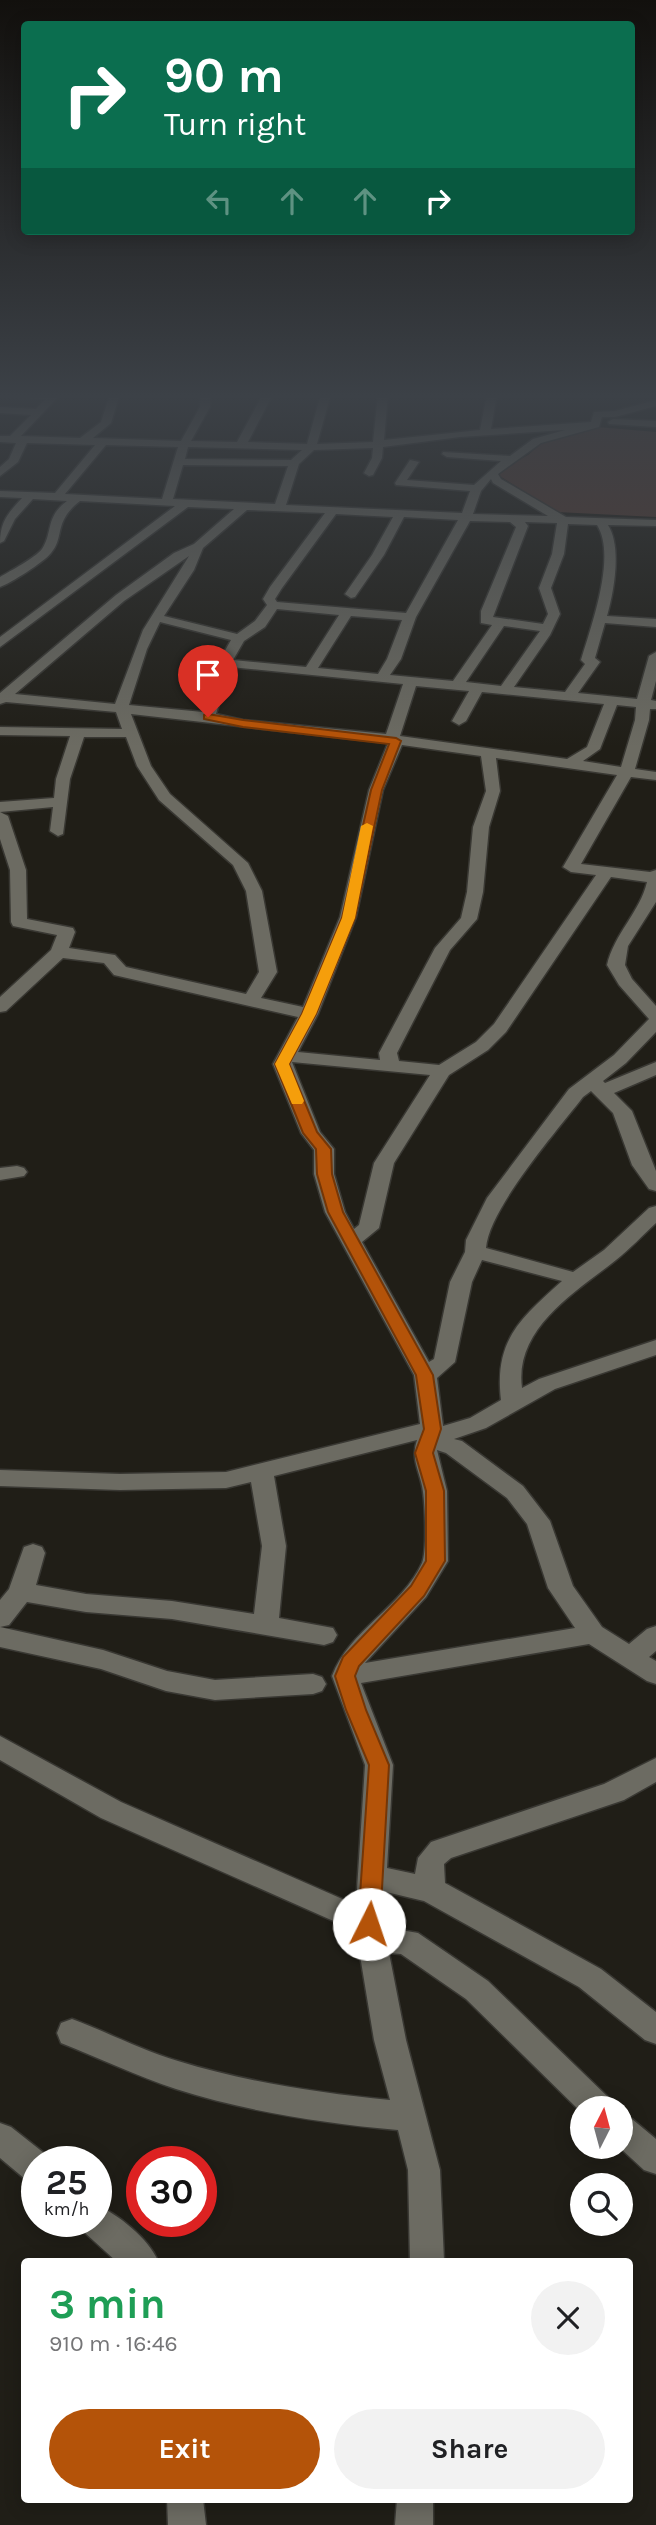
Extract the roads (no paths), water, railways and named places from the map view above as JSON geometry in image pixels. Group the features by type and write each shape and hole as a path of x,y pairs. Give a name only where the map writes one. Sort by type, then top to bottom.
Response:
{"street":[{"path":"0,539 16,512"},
{"path":"0,583 47,551 61,512"},
{"path":"0,643 174,512"},
{"path":"1,698 120,598 178,556 198,547 237,512"},
{"path":"273,606 269,599 276,587 331,512"},
{"path":"363,512 656,523"},
{"path":"383,676 394,659 410,617 467,512"},
{"path":"549,512 563,520"},
{"path":"351,594 378,555 400,514"},
{"path":"512,518 522,526 486,620 548,628"},
{"path":"505,690 548,628 554,614 545,588 558,554 563,520"},
{"path":"569,696 593,662 588,660 608,590 609,535 600,521"},
{"path":"198,547 187,576 172,593 149,631 121,707 144,766 164,797 240,863 254,891 268,972 251,1000"},
{"path":"273,606 410,617"},
{"path":"208,717 225,663 239,638 260,624 273,606"},
{"path":"311,669 348,611"},
{"path":"157,618 239,638"},
{"path":"598,619 656,623"},
{"path":"457,685 500,622"},
{"path":"597,1086 656,1020 625,981 616,965 620,946 653,895 655,876 571,867 626,773 642,720 650,705 656,656"},
{"path":"225,663 383,676 650,705"},
{"path":"411,680 376,790 348,918 309,1014 282,1064 310,1133 324,1149 324,1174 335,1212 425,1375 431,1434 424,1453 435,1491 436,1561 417,1591 350,1662 345,1676 379,1765 370,1931 390,2040 424,2170 427,2258"},
{"path":"459,721 478,686"},
{"path":"1,698 208,717 243,724 394,740 656,776"},
{"path":"571,763 593,749 612,701"},
{"path":"0,731 129,733"},
{"path":"58,831 62,779 78,733"},
{"path":"391,1065 388,1053 443,948 469,919 475,892 481,827 493,792 488,753"},
{"path":"0,807 59,802"},
{"path":"0,816 18,870 19,922 67,932 59,952 9,987 0,1007"},
{"path":"0,867 18,870"},
{"path":"350,1241 369,1228 384,1163 442,1071 482,1046 500,1028 607,872"},
{"path":"638,915 656,906"},
{"path":"59,952 109,960 120,971 309,1014"},
{"path":"285,1056 442,1071"},
{"path":"425,1375 444,1362 461,1282 475,1252 476,1240 497,1198 576,1093 597,1086 652,1076"},
{"path":"597,1086 622,1111 642,1165 656,1185"},
{"path":"513,1402 510,1370 516,1343 540,1314 577,1279 611,1254 656,1212"},
{"path":"475,1252 577,1279"},
{"path":"0,1478 120,1482 226,1480 478,1423 547,1384 656,1347"},
{"path":"431,1434 454,1447 515,1492 538,1521 561,1588 593,1634 656,1674"},
{"path":"261,1471 274,1546 266,1625"},
{"path":"0,1618 21,1592 33,1553"},
{"path":"21,1592 86,1603 173,1610 324,1635"},
{"path":"345,1676 593,1634"},
{"path":"631,1658 656,1636"},
{"path":"0,1637 103,1660 166,1681 215,1690 313,1684"},
{"path":"0,1747 111,1810 370,1931 407,1942 477,1990 586,2096"},
{"path":"431,1890 428,1863 432,1856 441,1850 614,1792 656,1769"},
{"path":"372,1877 431,1890 590,1979 656,2030"},
{"path":"72,2033 177,2075 343,2110 411,2117"},
{"path":"0,2138 21,2155"},
{"path":"634,2141 656,2160"},
{"path":"112,2235 138,2258"},
{"path":"185,2503 187,2525"},
{"path":"414,2525 415,2503"}]}
